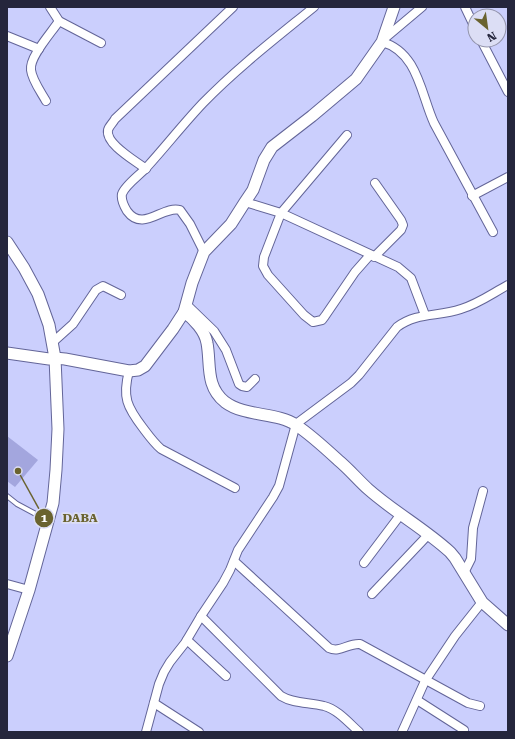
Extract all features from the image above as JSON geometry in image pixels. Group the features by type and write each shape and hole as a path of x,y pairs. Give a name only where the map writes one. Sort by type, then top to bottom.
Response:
{"street":[{"path":"50,7 59,21 101,43"},
{"path":"146,168 112,144 108,131 110,125 233,7"},
{"path":"204,252 190,224 180,210 169,210 149,219 137,218 128,212 123,203 122,193 203,103 253,56 314,7"},
{"path":"383,41 394,7"},
{"path":"7,353 50,359 55,358 129,371 138,370 145,366 169,335 185,308 192,283 204,252 231,224 253,190 264,160 272,147 356,79 383,41 422,7"},
{"path":"46,101 30,69 32,60 59,21"},
{"path":"7,36 39,49"},
{"path":"383,41 396,48 412,67 422,85 429,113 472,196 493,232"},
{"path":"485,48 508,92"},
{"path":"347,135 281,213 264,257 263,266 268,275 304,315 313,322 318,322 326,316 355,272 401,230 403,225 401,220 375,183"},
{"path":"472,196 508,177"},
{"path":"245,202 281,213 398,267 409,275 425,315"},
{"path":"7,242 24,268 38,294 49,325 55,358 58,407 58,446 55,487 49,521 29,590 7,656"},
{"path":"146,732 164,672 187,640 223,583 238,550 273,498 279,486 296,424 351,383 397,327 403,322 425,315 464,309 508,285"},
{"path":"53,342 73,324 96,290 103,286 121,295"},
{"path":"185,308 209,335 220,340 226,350 239,384 247,387 255,379"},
{"path":"209,335 209,374 211,383 224,401 236,409 286,420 296,424 338,459 368,490 450,552 482,602 508,625"},
{"path":"129,371 126,399 132,414 157,446 235,488"},
{"path":"464,573 471,559 474,528 482,491"},
{"path":"364,564 401,514"},
{"path":"372,594 428,535"},
{"path":"234,561 328,648 337,650 353,644 360,644 425,681 468,703 480,706"},
{"path":"7,584 29,590"},
{"path":"402,732 425,681 455,636 482,602"},
{"path":"201,616 281,696 292,701 329,707 359,732"},
{"path":"187,640 226,676"},
{"path":"417,700 464,730"},
{"path":"154,703 199,732"}],"lane":[{"path":"7,496 17,504 49,521"}],"building":[{"path":"7,436 38,460 15,487 7,481"}],"place":[{"name":"DABA","path":"18,471"}]}
